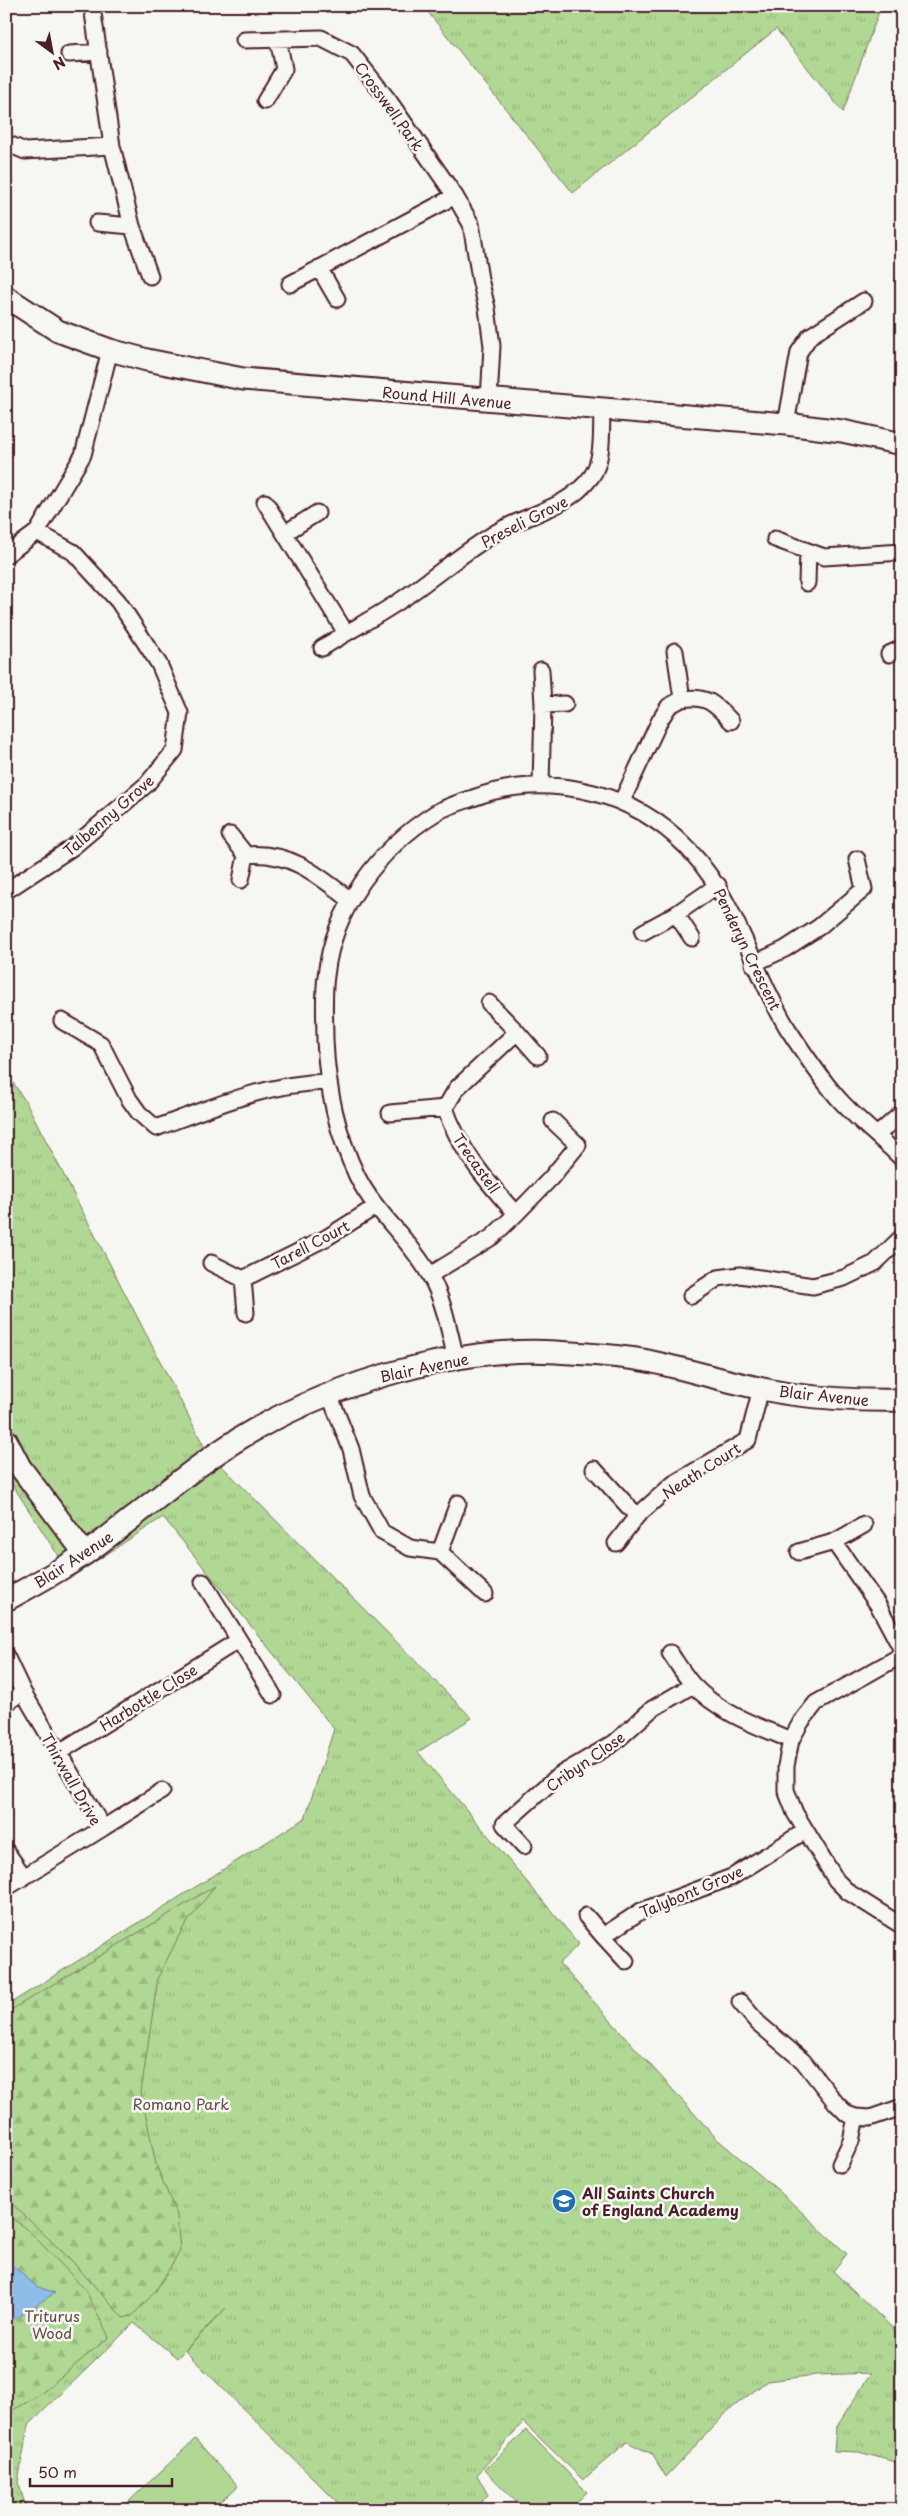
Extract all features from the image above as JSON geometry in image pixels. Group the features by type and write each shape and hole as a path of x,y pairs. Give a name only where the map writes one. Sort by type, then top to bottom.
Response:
{"street":[{"path":"92,6 112,146 132,226 150,276"},
{"name":"Crosswell Park","path":"244,40 322,38 352,54 456,196 471,224 480,279 488,308 492,346 489,400"},
{"path":"265,101 284,69 278,39"},
{"path":"69,54 99,52"},
{"path":"6,143 25,151 112,146"},
{"path":"290,284 456,196"},
{"path":"97,224 132,226"},
{"path":"319,268 337,299"},
{"name":"Round Hill Avenue","path":"6,296 58,331 110,350 147,360 243,379 786,424 842,431 902,444"},
{"path":"786,424 799,352 810,336 864,301"},
{"path":"6,555 37,532 83,455 110,350"},
{"name":"Preseli Grove","path":"322,648 406,597 466,552 499,531 557,506 573,496 592,476 601,442 602,410"},
{"path":"265,502 346,633"},
{"path":"285,533 317,513"},
{"name":"Talbenny Grove","path":"6,892 73,847 146,784 175,750 180,713 159,664 118,601 73,552 37,532"},
{"path":"775,539 824,557 902,552"},
{"path":"807,583 808,551"},
{"path":"674,650 682,698"},
{"path":"541,670 543,705 541,785"},
{"path":"622,801 660,720 669,706 682,698 697,696 714,703 731,721"},
{"path":"543,705 565,704"},
{"name":"Penderyn Crescent","path":"456,1359 440,1298 430,1275 416,1254 375,1207 358,1179 340,1137 328,1082 324,1004 326,973 338,928 350,900 371,869 400,839 439,811 496,789 541,785 595,792 622,801 673,834 698,858 718,885 754,964 789,1030 814,1067 838,1098 902,1159"},
{"path":"230,835 246,855 241,880"},
{"path":"246,855 264,853 292,860 322,878 350,900"},
{"path":"754,964 785,949 819,927 864,888 857,858"},
{"path":"643,932 676,914 718,885"},
{"path":"676,914 692,938"},
{"path":"489,1003 538,1056"},
{"path":"62,1021 101,1044 129,1099 139,1113 156,1128 228,1101 263,1091 304,1082 328,1082"},
{"path":"390,1113 445,1108 457,1088 517,1032"},
{"name":"Trecastell","path":"445,1108 451,1126 474,1164 516,1214"},
{"path":"877,1135 902,1113"},
{"path":"430,1275 492,1237 551,1178 578,1145 553,1121"},
{"name":"Tarell Court","path":"243,1279 326,1238 375,1207"},
{"path":"691,1296 718,1278 740,1275 813,1286 844,1278 875,1263 902,1237"},
{"path":"211,1263 243,1279 246,1313"},
{"name":"Blair Avenue","path":"6,1600 85,1554 193,1472 253,1430 329,1394 374,1378 456,1359 502,1353 553,1352 610,1356 647,1361 761,1388 854,1401 902,1400"},
{"name":"Neath Court","path":"616,1543 637,1516 674,1484 748,1440 761,1388"},
{"path":"329,1394 351,1449 362,1496 382,1532 410,1548 440,1552 485,1594"},
{"path":"6,1440 20,1467 85,1554"},
{"path":"594,1469 637,1516"},
{"path":"440,1552 458,1503"},
{"path":"799,1552 834,1542 864,1525"},
{"path":"834,1542 878,1605 902,1650"},
{"path":"203,1582 273,1695"},
{"name":"Harbottle Close","path":"58,1753 239,1640"},
{"path":"670,1653 693,1685 721,1707 751,1724 791,1740"},
{"path":"902,1655 840,1687 816,1703 801,1722 791,1740 786,1766 786,1790 795,1813 836,1880 848,1892 902,1926"},
{"name":"Thirwall Drive","path":"6,1656 23,1692 103,1828 6,1888"},
{"name":"Cribyn Close","path":"524,1846 504,1824 558,1776 614,1743 652,1709 693,1685"},
{"path":"6,1703 23,1692"},
{"path":"103,1828 162,1790"},
{"name":"Talybont Grove","path":"603,1936 641,1911 732,1876 805,1831"},
{"path":"6,1851 24,1877"},
{"path":"586,1916 626,1961"},
{"path":"740,2002 758,2023 803,2061 847,2114 870,2118 902,2106"},
{"path":"840,2164 851,2142 856,2117"}],"green space":[{"path":"423,6 881,6 843,112 776,29 573,193"},
{"name":"Romano Park","path":"6,1072 26,1102 206,1450 472,1718 418,1752 579,1944 559,1963 717,2139 779,2191 847,2254 833,2271 902,2337 902,2464 859,2452 834,2451 836,2428 871,2373 816,2375 767,2381 728,2411 666,2477 652,2454 627,2442 583,2480 523,2422 477,2475 488,2495 473,2510 345,2510 185,2351 226,2308 177,2358 134,2323 28,2426 18,2482 27,2510 6,2510 6,2006 305,1818 334,1729 163,1517 72,1577 6,1475"},
{"path":"215,1886 183,1928 158,1977 141,2092 156,2165 177,2215 180,2251 155,2292 132,2316 123,2318 71,2260 6,2198 6,2013"},
{"name":"Triturus Wood","path":"6,2214 26,2228 85,2289 109,2337 38,2396 6,2414"},
{"path":"526,2430 587,2492 569,2510 524,2510 485,2470"},
{"path":"195,2439 238,2486 212,2510 126,2510 123,2507"}],"water":[{"path":"6,2260 36,2286 55,2293 6,2324"}],"place":[{"name":"All Saints Church of England Academy","path":"564,2201"}]}
